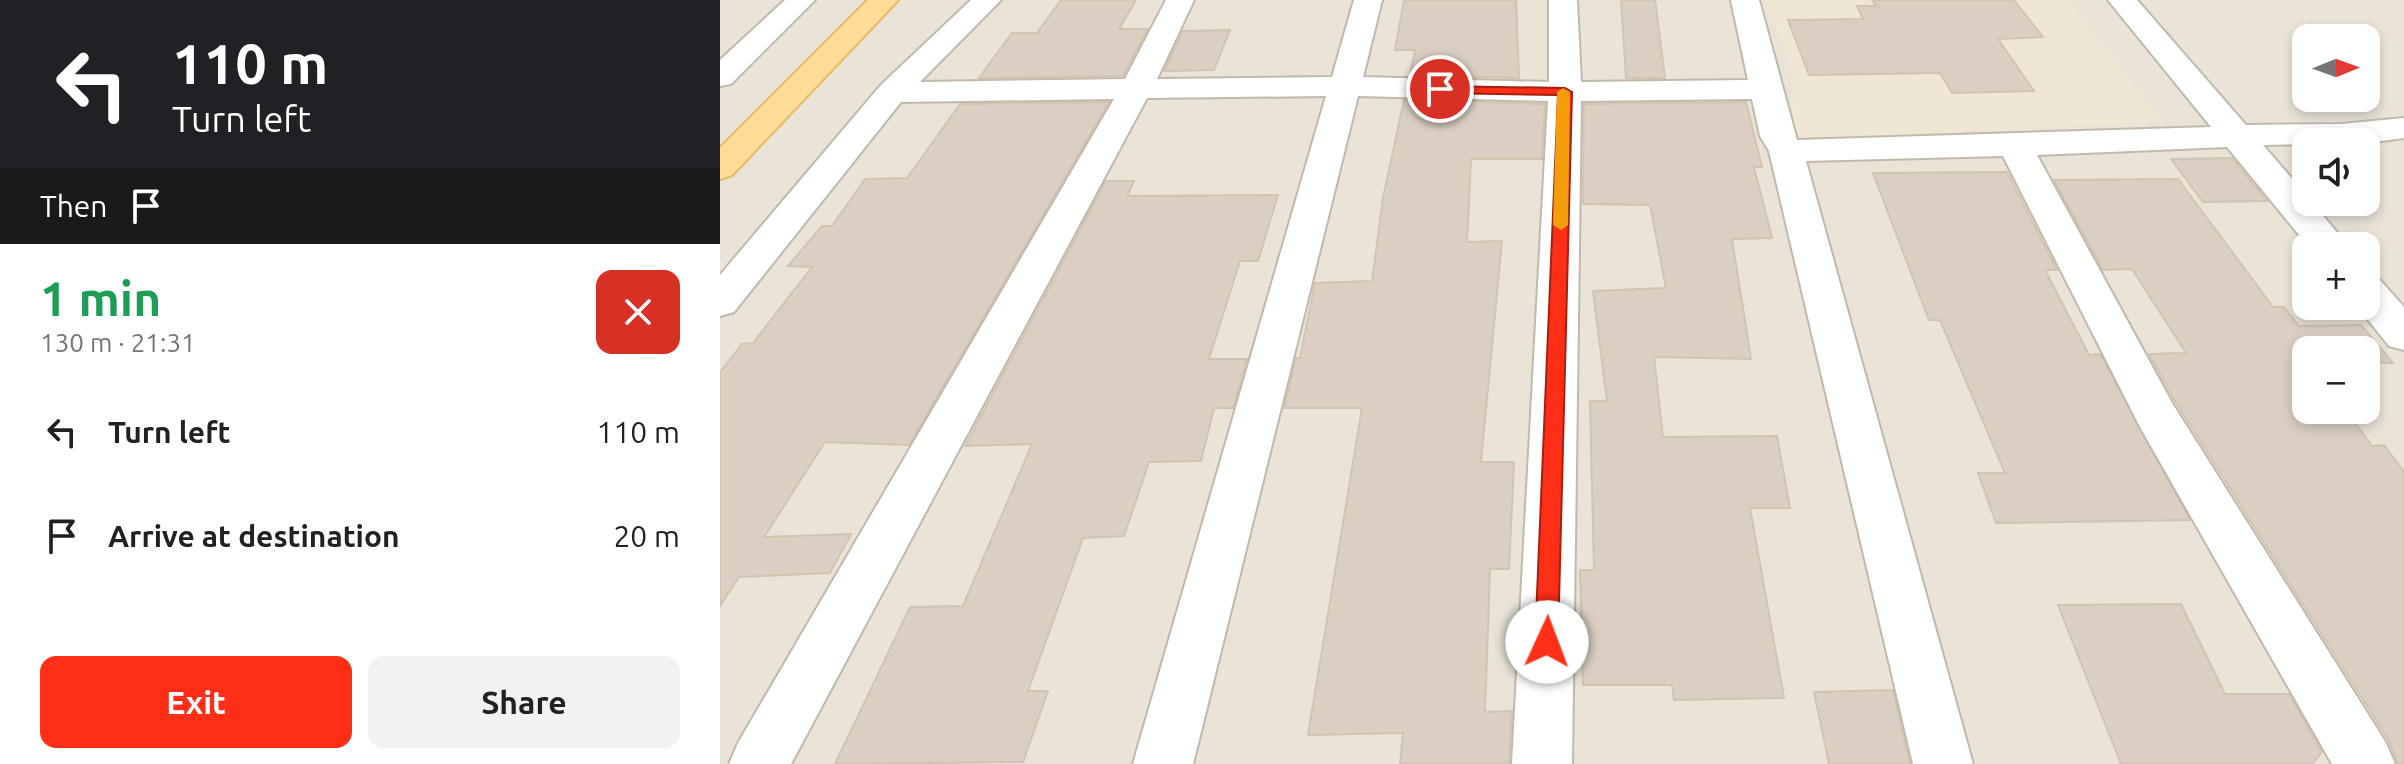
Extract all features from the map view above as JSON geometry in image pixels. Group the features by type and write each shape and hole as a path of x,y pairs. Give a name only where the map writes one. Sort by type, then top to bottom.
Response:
{"main road":[{"path":"720,168 884,0"}],"street":[{"path":"720,77 801,0"},
{"path":"720,302 892,92 987,0"},
{"path":"759,764 1136,89 1180,0"},
{"path":"1163,764 1368,0"},
{"path":"1542,764 1565,92 1563,0"},
{"path":"1745,0 1777,136 1786,151 1943,764"},
{"path":"2122,0 2317,232"},
{"path":"892,92 1347,86 1565,92 1767,89"},
{"path":"1786,151 2016,148 2238,136 2373,134 2404,128"},
{"path":"2016,148 2156,415 2365,764"},
{"path":"2380,307 2404,335"}],"shaded area":[{"path":"720,0 2404,0 2404,764 720,764"},
{"path":"1766,0 2067,0 2161,121 1795,141 1790,64"}],"building":[{"path":"1061,0 1136,0 1119,29 1148,29 1123,76 979,78 1012,33 1037,33"},
{"path":"1404,0 1516,0 1519,78 1410,75 1415,50 1395,50"},
{"path":"1621,0 1655,0 1665,78 1626,78"},
{"path":"1872,0 2014,0 2043,37 1998,39 2034,91 1952,93 1940,73 1809,75 1788,20 1863,19 1857,6 1876,6"},
{"path":"1230,30 1214,70 1164,71 1183,31"},
{"path":"1404,100 1545,104 1542,159 1471,159 1467,242 1502,241 1481,462 1514,462 1509,569 1490,569 1485,712 1512,711 1509,764 1400,764 1403,733 1308,735 1362,408 1284,408 1296,358 1300,358 1315,283 1372,281 1383,198"},
{"path":"1109,102 909,445 825,442 764,537 851,534 830,573 739,577 720,606 720,372 742,344 753,343 812,267 788,266 822,226 832,226 865,179 907,178 960,104"},
{"path":"1746,102 1762,167 1754,167 1772,238 1732,239 1751,359 1654,357 1663,437 1777,436 1790,508 1750,508 1784,698 1674,700 1672,685 1583,685 1580,570 1594,570 1590,401 1607,401 1593,291 1666,288 1650,205 1583,204 1584,104"},
{"path":"2232,158 2267,201 2203,202 2171,159"},
{"path":"2007,172 2057,270 2045,270 2089,355 2100,354 2190,520 1996,523 1978,473 2005,473 1940,320 1929,320 1873,173"},
{"path":"2178,179 2273,307 2284,307 2299,326 2361,325 2370,336 2292,336 2292,424 2356,424 2372,446 2384,445 2404,472 2404,764 2398,764 2389,741 2175,401 2149,354 2186,353 2132,269 2103,270 2054,180"},
{"path":"1106,181 1134,181 1127,196 1278,195 1258,261 1240,261 1209,359 1247,359 1233,408 1214,408 1201,461 1149,462 1124,536 1083,538 1028,691 1048,691 1023,762 835,764 910,607 963,606 1032,444 965,446"},
{"path":"2380,348 2393,363 2380,363"},
{"path":"2181,604 2225,694 2289,694 2322,752 2312,764 2121,764 2058,605"},
{"path":"1893,690 1910,764 1829,764 1814,692"}],"slow traffic":[{"path":"1561,225 1563,92"}],"route":[{"path":"1440,89 1565,92 1547,642"}]}
